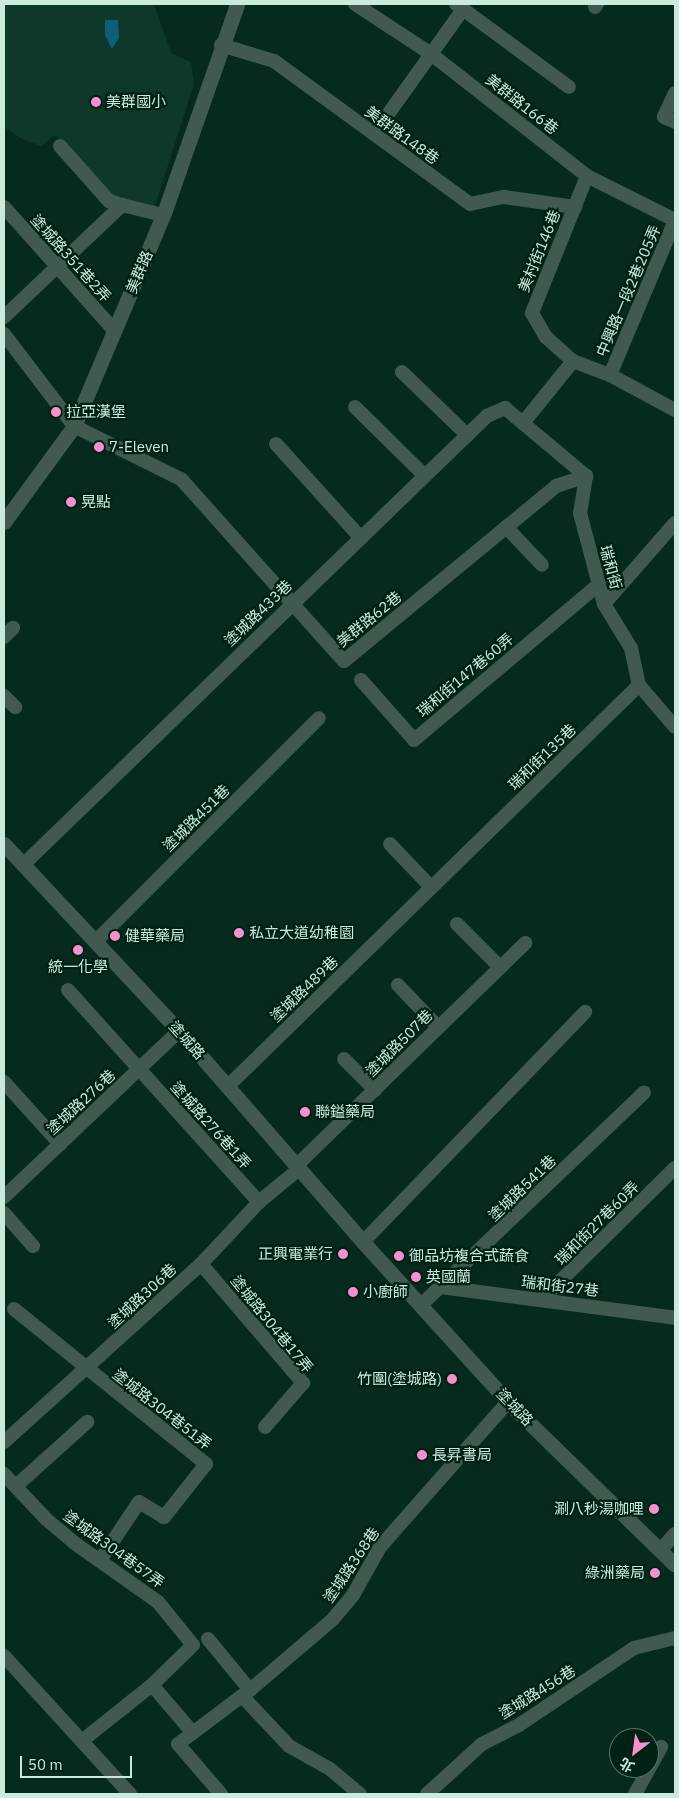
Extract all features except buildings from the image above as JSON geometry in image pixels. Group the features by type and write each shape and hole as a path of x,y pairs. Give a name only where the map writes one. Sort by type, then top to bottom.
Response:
{"street":[{"name":"美群路","path":"4,522 74,426 163,215 237,4"},
{"name":"美群路166巷","path":"355,4 431,54 587,176 675,220"},
{"path":"374,134 431,54 459,6 569,88"},
{"name":"美群路148巷","path":"222,45 274,61 470,204 504,197 575,206"},
{"path":"675,93 664,117 675,122"},
{"path":"60,146 109,200 163,215"},
{"name":"美村街146巷","path":"587,176 532,313 546,337 573,361 610,375 675,410"},
{"path":"4,317 58,268 122,205"},
{"name":"塗城路351巷2弄","path":"4,208 114,330"},
{"name":"中興路一段2巷205弄","path":"610,375 675,220"},
{"path":"4,334 74,426"},
{"path":"573,361 523,423 586,476"},
{"path":"402,372 467,435"},
{"path":"355,407 425,476"},
{"name":"塗城路433巷","path":"23,865 292,602 487,416 505,408 523,423"},
{"name":"美群路62巷","path":"74,426 181,479 344,662 556,486 586,476"},
{"path":"276,444 361,538"},
{"name":"瑞和街","path":"586,476 580,513 604,604 631,648 639,686 675,728"},
{"path":"604,604 675,523"},
{"path":"506,527 542,565"},
{"name":"瑞和街147巷60弄","path":"361,680 414,740 599,584"},
{"name":"瑞和街135巷","path":"467,853 639,686"},
{"path":"4,696 15,707"},
{"name":"塗城路451巷","path":"96,941 319,718"},
{"name":"塗城路","path":"4,844 179,1031 297,1168 508,1402 675,1564"},
{"path":"390,844 431,887"},
{"name":"塗城路489巷","path":"228,1086 467,853"},
{"path":"457,924 499,966"},
{"name":"塗城路507巷","path":"297,1168 499,966 525,943"},
{"path":"398,985 438,1027"},
{"name":"塗城路276巷1弄","path":"68,990 259,1202"},
{"path":"363,1242 585,1012"},
{"name":"塗城路276巷","path":"4,1197 179,1031"},
{"path":"344,1058 375,1090"},
{"path":"4,1082 60,1144"},
{"name":"塗城路541巷","path":"421,1305 644,1093"},
{"name":"塗城路306巷","path":"4,1442 86,1370 200,1264 259,1202 297,1168"},
{"name":"瑞和街27巷60弄","path":"541,1300 675,1168"},
{"path":"4,1214 33,1246"},
{"name":"塗城路304巷17弄","path":"200,1264 303,1383 265,1427"},
{"name":"瑞和街27巷","path":"441,1287 675,1318"},
{"path":"14,1309 86,1370"},
{"name":"塗城路304巷51弄","path":"86,1370 206,1464 164,1517 140,1502 101,1559"},
{"name":"塗城路368巷","path":"221,1794 178,1744 246,1693 333,1619 353,1595 386,1540 508,1402"},
{"path":"16,1486 87,1422"},
{"name":"塗城路304巷57弄","path":"4,1474 73,1542 101,1559 158,1602 193,1644 152,1685 83,1740"},
{"path":"660,1551 675,1534"},
{"name":"塗城路456巷","path":"427,1794 482,1744 519,1725 634,1648 675,1638"},
{"path":"208,1639 246,1693 289,1746 330,1769 360,1794"},
{"path":"4,1656 83,1740 130,1794"},
{"path":"152,1685 193,1733"},
{"path":"635,1794 661,1747"}],"shaded area":[{"name":"美群國小","path":"4,4 154,4 171,53 191,62 194,84 154,209 114,197 55,135 41,146 22,139 4,127"}],"water":[{"path":"105,20 118,20 119,38 112,49 105,35"}],"place":[{"name":"美群國小","path":"96,102"},
{"name":"拉亞漢堡","path":"56,412"},
{"name":"7-Eleven","path":"99,447"},
{"name":"晃點","path":"71,502"},
{"name":"私立大道幼稚園","path":"239,933"},
{"name":"健華藥局","path":"115,936"},
{"name":"統一化學","path":"78,950"},
{"name":"聯鎰藥局","path":"305,1112"},
{"name":"正興電業行","path":"343,1254"},
{"name":"御品坊複合式蔬食","path":"399,1256"},
{"name":"英國蘭","path":"416,1277"},
{"name":"小廚師","path":"353,1292"},
{"name":"竹圍(塗城路)","path":"452,1379"},
{"name":"長昇書局","path":"422,1455"},
{"name":"涮八秒湯咖哩","path":"654,1509"},
{"name":"綠洲藥局","path":"655,1573"}]}
